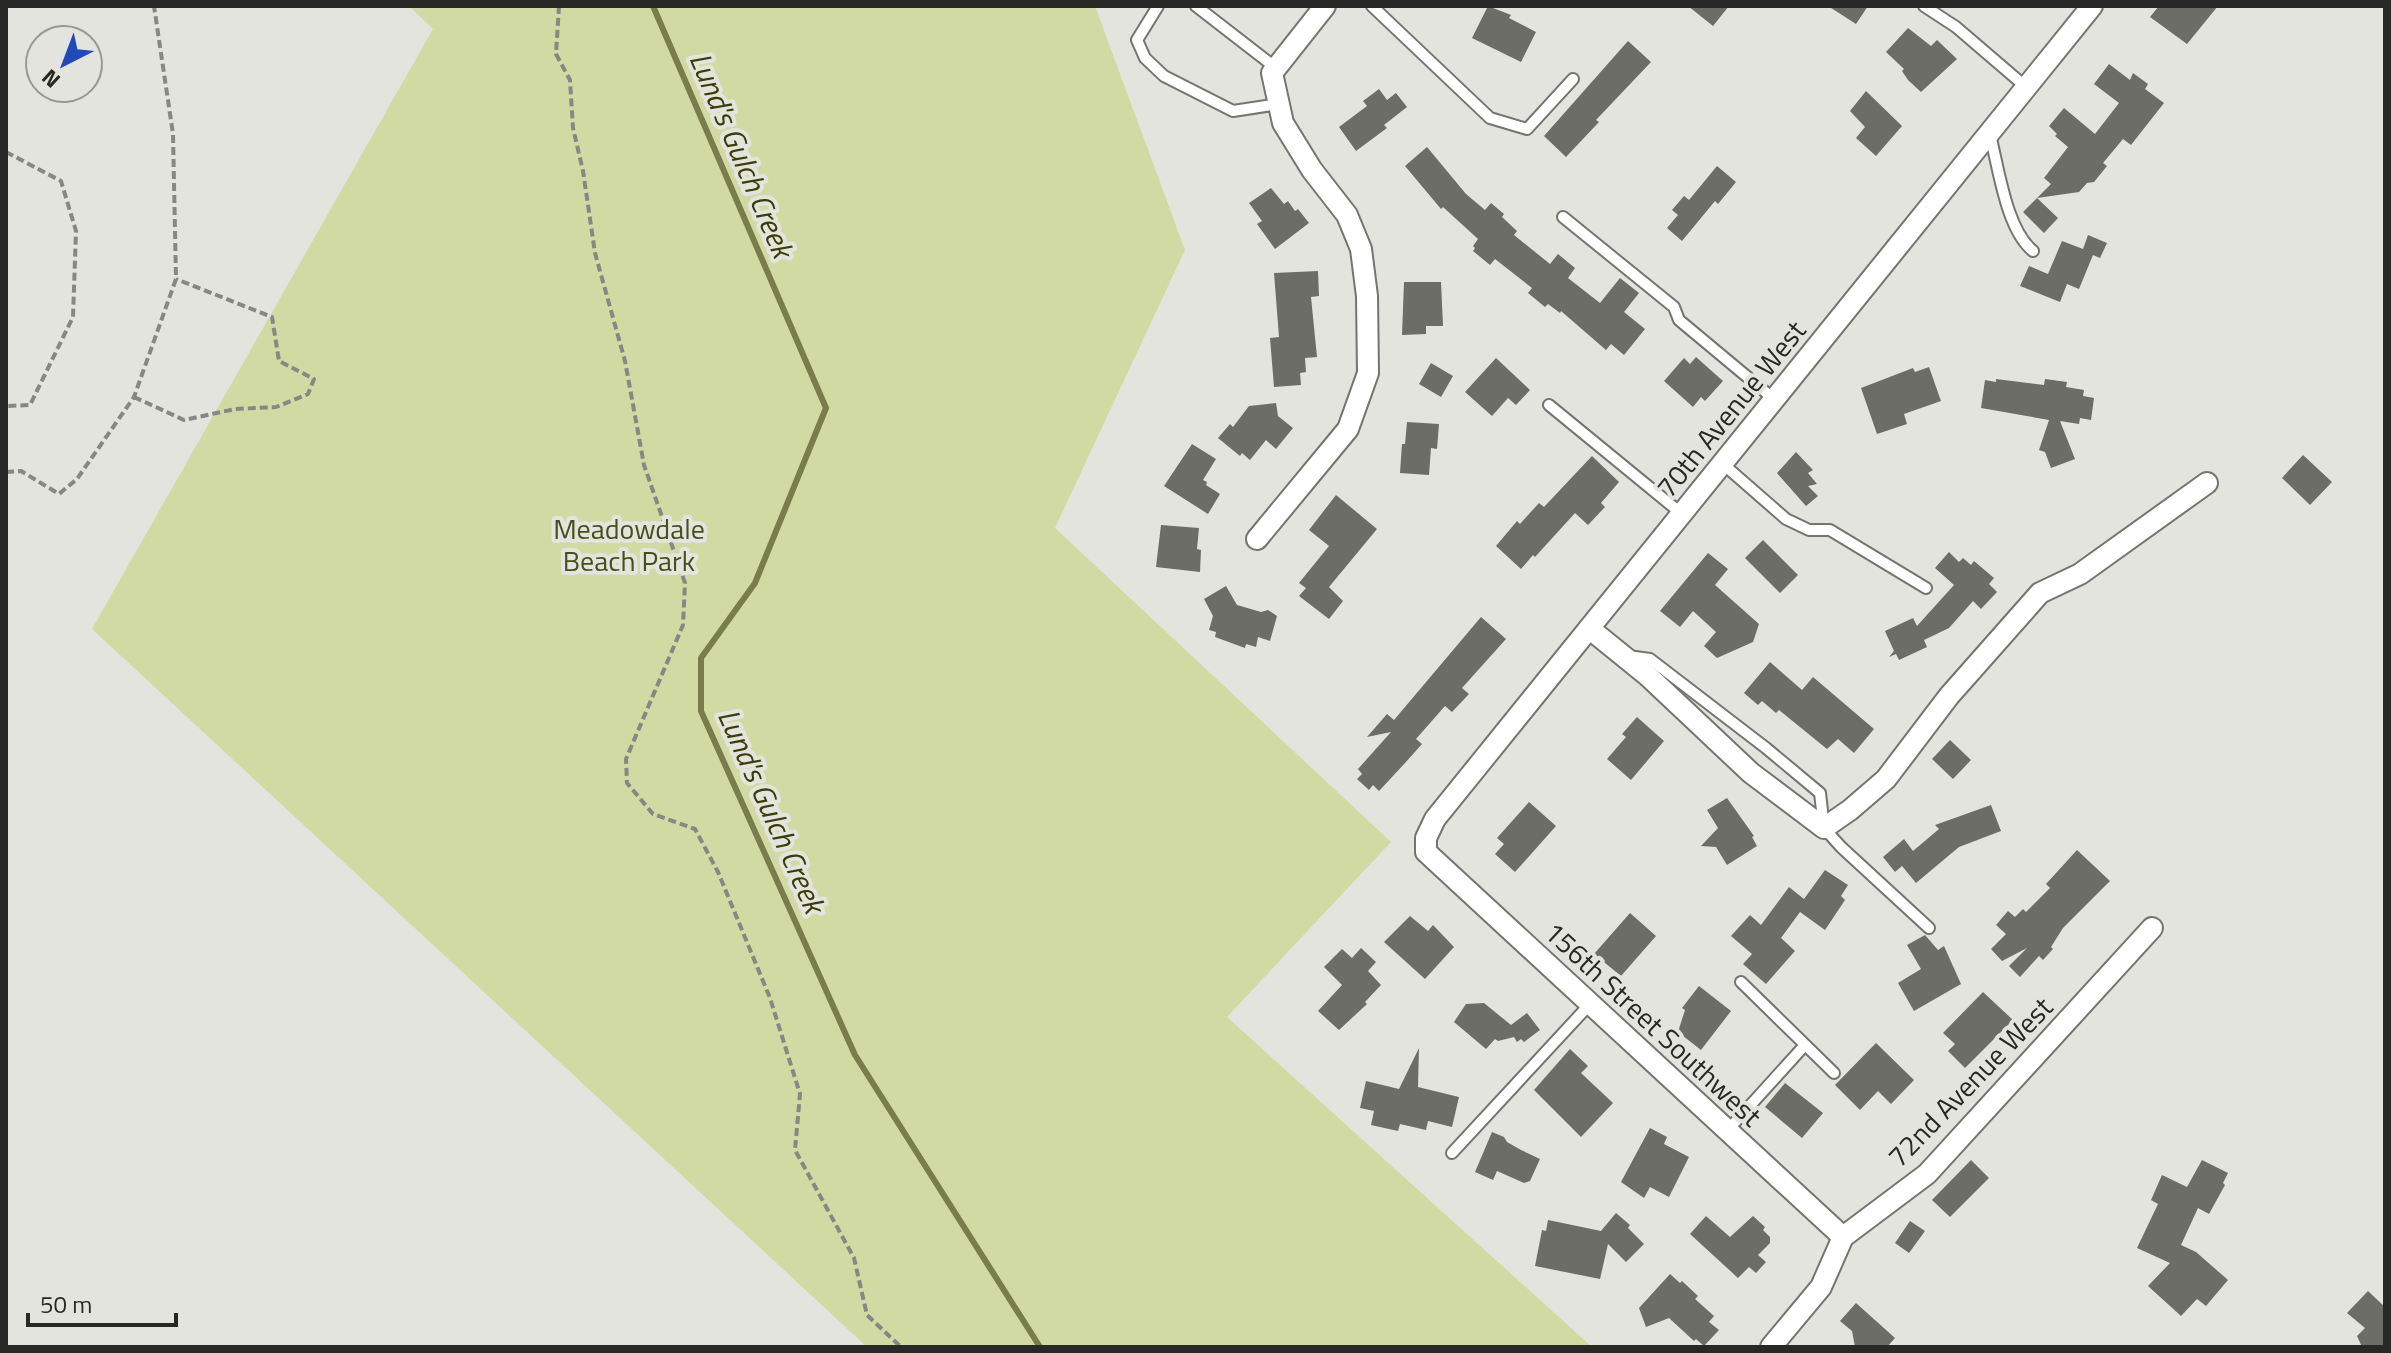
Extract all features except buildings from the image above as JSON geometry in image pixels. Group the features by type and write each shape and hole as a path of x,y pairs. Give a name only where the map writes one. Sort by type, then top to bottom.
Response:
{"street":[{"path":"1257,539 1348,429 1368,373 1367,296 1361,249 1347,215 1312,170 1283,123 1274,71 1325,6"},
{"name":"70th Avenue West","path":"1426,852 1426,838 1435,819 2092,6"},
{"path":"1590,629 1751,773 1824,828 1886,779 1949,696 2040,593 2080,574 2207,483"},
{"name":"156th Street Southwest","path":"1426,852 1843,1237"},
{"name":"72nd Avenue West","path":"1780,1343 1821,1287 1843,1237 1927,1174 2152,928"}],"lane":[{"path":"1158,6 1137,40 1145,58 1164,76 1233,111 1279,104"},
{"path":"1196,6 1274,71"},
{"path":"1372,6 1490,118 1527,129 1573,79"},
{"path":"1924,6 1956,27 2026,87"},
{"path":"1990,133 2014,227 2022,242 2033,251"},
{"path":"1563,217 1674,307 1679,320 1775,400"},
{"path":"1549,405 1682,514"},
{"path":"1723,464 1786,519 1809,530 1830,530 1926,588"},
{"path":"1622,655 1650,659 1820,793 1824,828 1929,928"},
{"path":"1741,982 1834,1073"},
{"path":"1452,1153 1590,1004"},
{"path":"1727,1131 1805,1045"}],"path":[{"path":"6,472 21,471 59,494 77,479 134,397 176,279 173,134 154,6"},
{"path":"559,6 556,54 570,80 573,128 595,253 625,361 644,465 685,583 683,625 626,759 627,783 653,814 695,829 718,872 770,998 800,1094 795,1150 854,1258 867,1315 901,1347"},
{"path":"6,152 61,181 76,231 73,317 30,405 6,406"},
{"path":"134,397 184,420 235,409 276,407 308,394 314,379 279,361 272,317 176,279"}],"green space":[{"name":"Meadowdale Beach Park","path":"409,6 1095,6 1185,250 1055,528 1391,842 1227,1017 1592,1347 867,1347 92,629 433,29"}],"waterway":[{"name":"Lund's Gulch Creek","path":"653,6 826,408 755,583 701,658 701,711 855,1055 1040,1347"}]}
